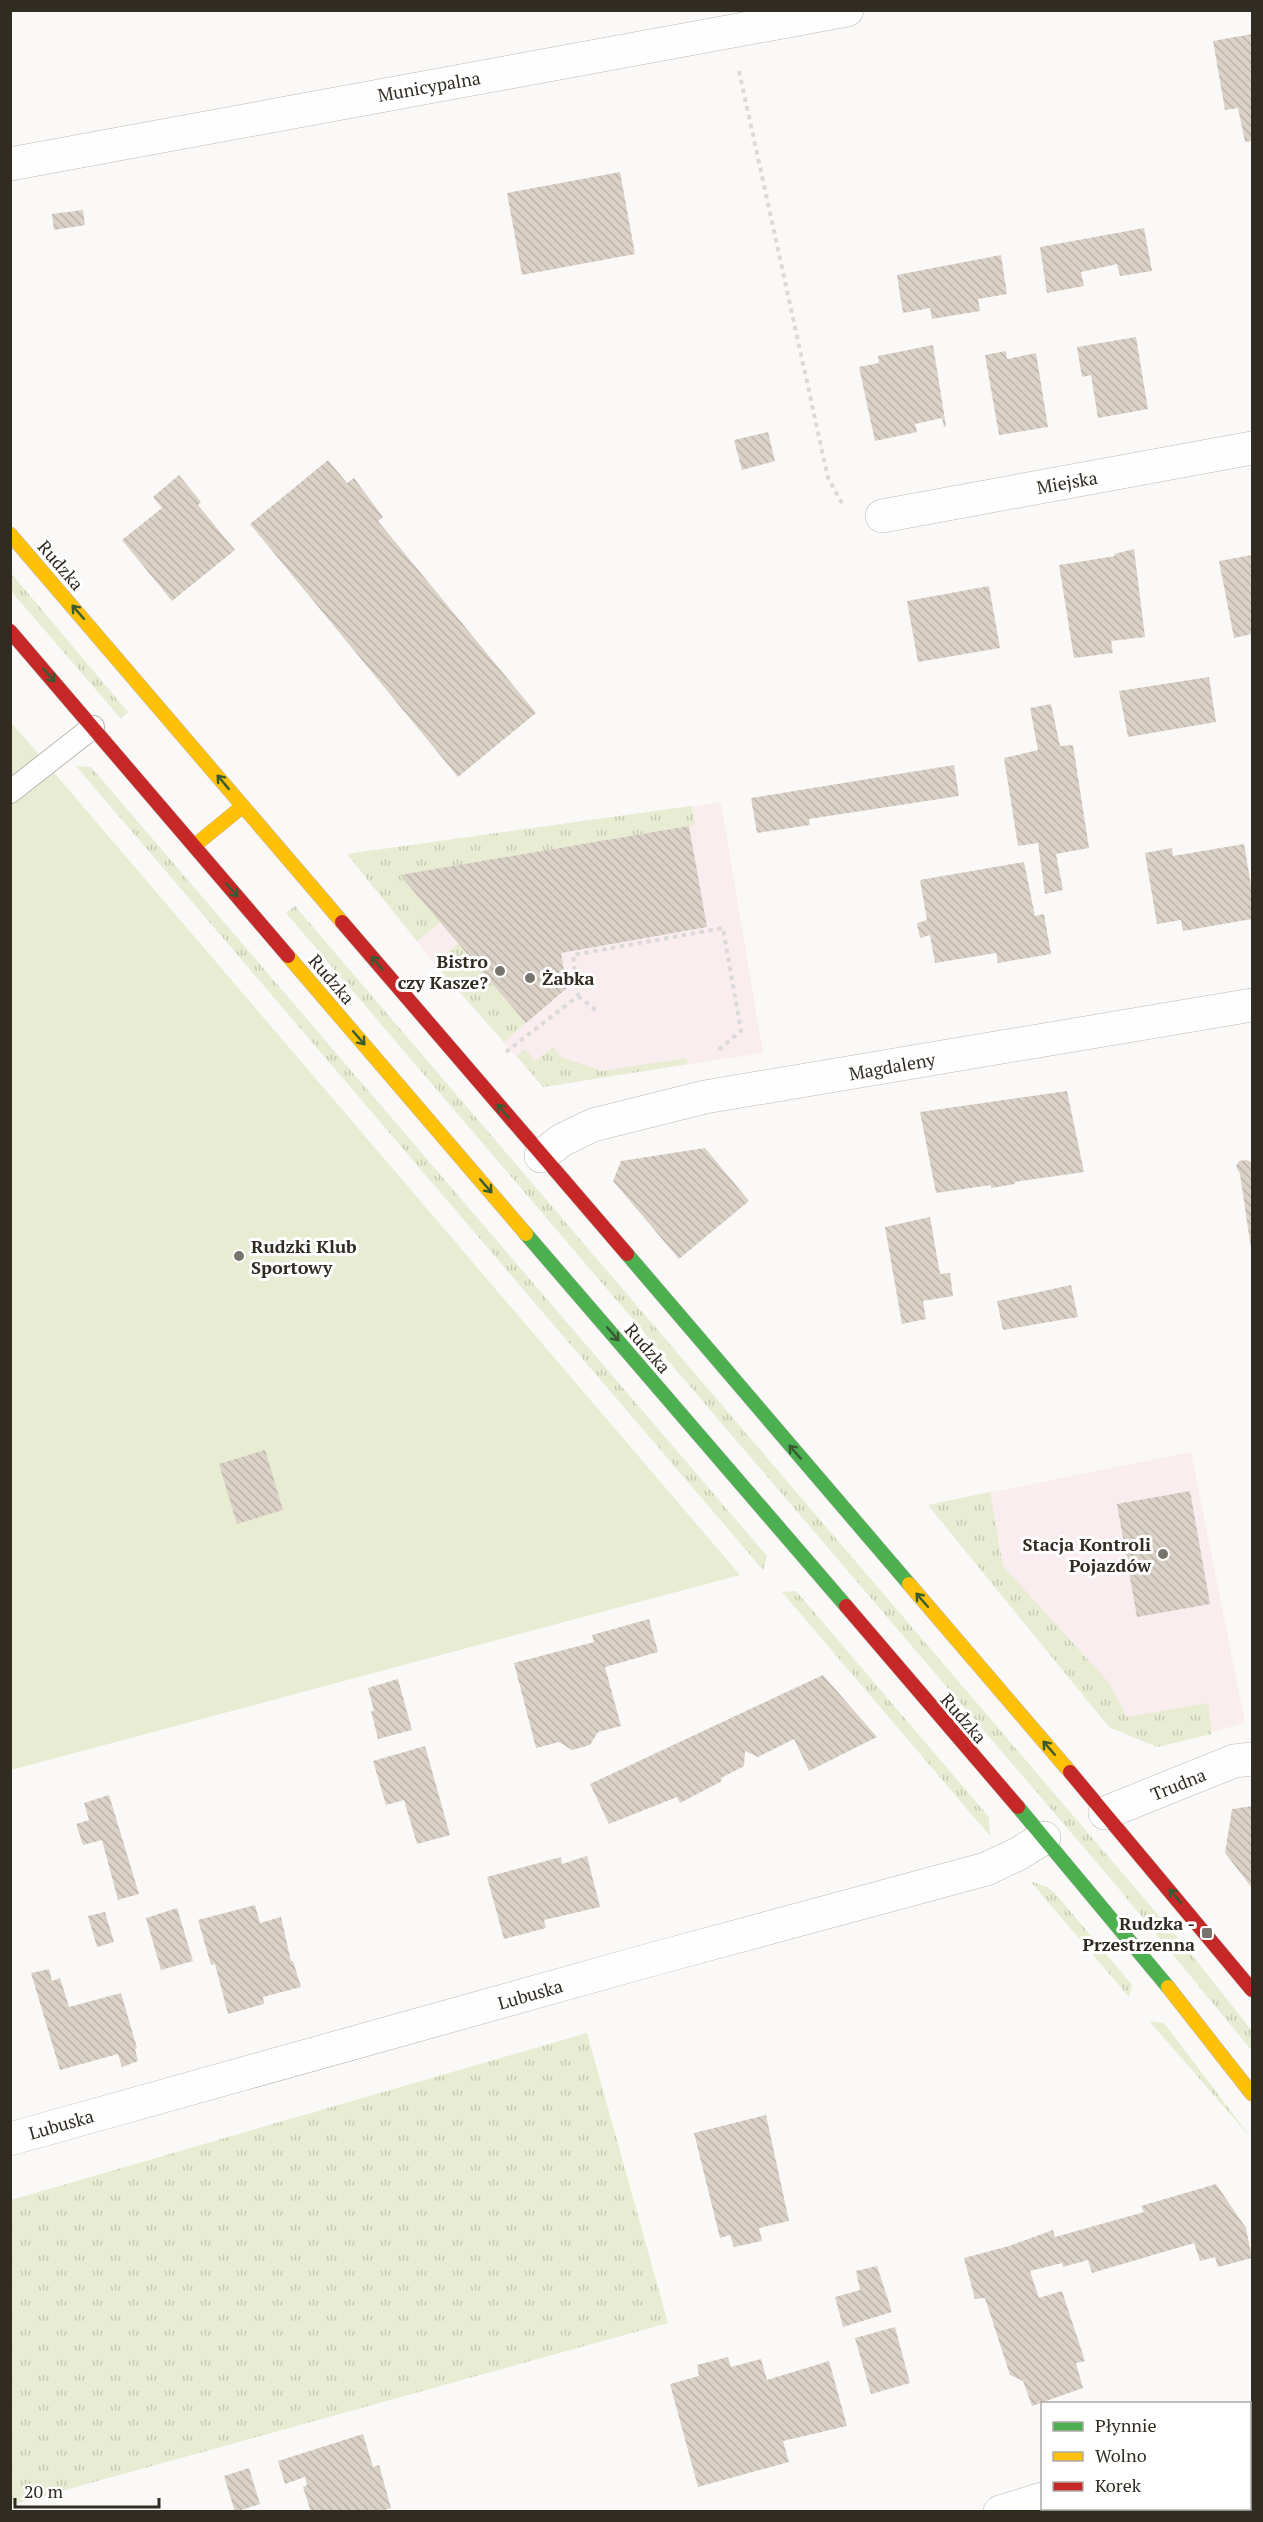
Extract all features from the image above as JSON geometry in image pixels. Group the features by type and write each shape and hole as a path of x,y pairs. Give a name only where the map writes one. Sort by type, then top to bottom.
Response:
{"street":[{"name":"Municypalna","path":"10,164 834,12"},
{"name":"Miejska","path":"882,516 1252,448"},
{"name":"Rudzka","path":"10,534 1105,1813 1252,1990"},
{"name":"Rudzka","path":"10,631 1044,1838 1162,1979 1252,2094"},
{"path":"194,846 243,806"},
{"name":"Magdaleny","path":"541,1156 562,1140 593,1125 705,1097 1252,1005"},
{"name":"Trudna","path":"1105,1813 1234,1761 1252,1758"},
{"name":"Lubuska","path":"10,2139 657,1958 986,1869 1018,1854 1044,1838"},
{"path":"1000,2511 1041,2499"}],"lane":[{"path":"10,792 93,727"}],"path":[{"path":"730,32 828,478 843,505 858,514 882,516"},
{"path":"597,1011 578,996 573,955 723,928 741,1031 711,1056"},
{"path":"498,1058 578,996"}],"shaded area":[{"path":"721,802 763,1053 543,1087 434,963 347,854"},
{"path":"1191,1452 1245,1723 1157,1747 1109,1727 928,1505"}],"green space":[{"path":"11,573 128,712 121,719 11,591"},
{"name":"Rudzki Klub Sportowy","path":"10,721 740,1575 11,1770"},
{"path":"76,766 91,767 767,1556 763,1570"},
{"path":"691,806 695,824 689,826 401,875 441,922 417,941 347,854"},
{"path":"295,906 1189,1951 1252,2031 1252,2051 1115,1884 286,913"},
{"path":"459,943 526,1023 504,1042 434,963"},
{"path":"553,1047 561,1057 602,1071 686,1058 688,1064 543,1087 517,1056 525,1049 535,1061"},
{"path":"990,1492 1003,1566 1109,1683 1127,1717 1208,1703 1212,1734 1157,1747 1109,1727 928,1505"},
{"path":"796,1591 989,1817 990,1836 782,1592"},
{"path":"1030,1881 1054,1892 1132,1985 1129,1997"},
{"path":"1149,2021 1164,2023 1252,2139"},
{"path":"587,2033 668,2323 11,2505 11,2200"}],"building":[{"path":"1252,34 1252,141 1245,142 1238,108 1225,110 1213,41"},
{"path":"620,172 635,254 522,275 507,193"},
{"path":"83,210 85,225 54,230 52,214"},
{"path":"1144,228 1152,271 1120,276 1117,264 1081,272 1084,286 1047,293 1040,247"},
{"path":"1001,255 1007,294 978,299 980,311 932,319 930,308 903,313 897,275"},
{"path":"1136,337 1148,409 1098,418 1091,375 1082,377 1077,347"},
{"path":"933,345 946,426 944,427 942,418 915,424 917,432 875,441 859,367 879,363 878,356"},
{"path":"1006,351 1007,359 1036,353 1048,427 999,435 985,355"},
{"path":"768,432 775,461 742,470 734,440"},
{"path":"328,460 347,483 354,478 383,517 378,521 536,713 458,777 250,524"},
{"path":"179,475 201,502 198,505 235,550 172,601 122,540 162,508 153,497"},
{"path":"1134,549 1145,637 1111,641 1113,653 1074,658 1059,565 1115,556 1114,554"},
{"path":"1252,555 1252,634 1234,638 1219,561"},
{"path":"989,586 1000,648 918,662 907,601"},
{"path":"1209,677 1216,722 1128,737 1119,691"},
{"path":"1051,704 1060,746 1073,745 1089,848 1056,854 1063,890 1045,894 1038,843 1018,846 1004,758 1038,750 1030,708"},
{"path":"954,765 959,796 809,819 810,825 757,833 751,798"},
{"path":"689,826 707,927 561,953 567,988 526,1023 400,875"},
{"path":"1244,844 1252,891 1252,919 1183,931 1181,920 1157,924 1145,853 1172,848 1173,856"},
{"path":"1024,862 1035,916 1044,914 1051,954 998,963 996,953 935,963 930,935 920,938 917,923 927,920 920,880"},
{"path":"1067,1091 1084,1172 1015,1182 1015,1184 991,1188 991,1185 936,1193 920,1112"},
{"path":"705,1148 749,1201 679,1259 613,1181 621,1161"},
{"path":"1239,1161 1252,1162 1251,1249 1240,1174 1236,1166"},
{"path":"930,1217 940,1274 950,1273 953,1296 923,1301 926,1319 902,1324 885,1227"},
{"path":"1071,1285 1078,1317 1003,1330 997,1301"},
{"path":"265,1450 283,1510 237,1524 219,1464"},
{"name":"Stacja Kontroli Pojazdów","path":"1190,1491 1210,1604 1137,1617 1117,1504"},
{"path":"649,1619 658,1652 605,1667 621,1726 598,1732 590,1745 572,1750 559,1742 536,1748 514,1663 594,1642 592,1635"},
{"path":"823,1675 877,1737 809,1771 794,1739 758,1757 745,1751 744,1766 721,1778 722,1781 680,1803 677,1797 609,1824 590,1784"},
{"path":"398,1679 412,1730 378,1739 368,1688"},
{"path":"425,1746 450,1835 417,1844 404,1800 386,1805 373,1761"},
{"path":"109,1795 139,1894 118,1900 102,1840 83,1845 76,1824 89,1820 84,1803"},
{"path":"1252,1806 1252,1888 1225,1853 1232,1809"},
{"path":"587,1856 600,1907 544,1920 546,1928 504,1939 487,1877 561,1857 562,1864"},
{"path":"255,1905 260,1923 281,1917 291,1961 293,1961 301,1987 263,1997 264,2004 228,2014 215,1964 211,1965 198,1920"},
{"path":"177,1908 193,1961 161,1970 146,1918"},
{"path":"105,1912 114,1942 97,1947 88,1916"},
{"path":"49,1969 52,1981 60,1978 69,2007 121,1993 137,2048 135,2049 138,2061 122,2067 118,2054 60,2070 31,1973"},
{"path":"766,2115 789,2221 759,2228 762,2241 734,2247 730,2235 720,2238 694,2133"},
{"path":"1216,2184 1246,2228 1252,2258 1218,2267 1215,2257 1200,2261 1194,2243 1092,2273 1088,2260 1063,2267 1062,2263 1030,2271 1039,2298 1062,2291 1085,2361 1076,2363 1083,2388 1032,2406 1023,2381 1010,2375 985,2298 975,2299 964,2258 1009,2246 1053,2230 1055,2237 1144,2212 1141,2206"},
{"path":"877,2266 892,2312 843,2327 835,2297 860,2290 856,2271"},
{"path":"895,2327 910,2383 871,2394 855,2338"},
{"path":"728,2357 731,2367 761,2359 767,2380 829,2361 847,2426 783,2441 789,2462 698,2487 670,2384 699,2376 697,2365"},
{"path":"363,2434 373,2467 379,2465 391,2508 378,2512 311,2512 303,2487 307,2485 305,2477 285,2484 278,2461"},
{"path":"249,2468 260,2504 235,2512 224,2476"}],"traffic: fast":[{"path":"526,1234 846,1606"},
{"path":"627,1254 909,1584"},
{"path":"1018,1807 1168,1987"}],"traffic: slow":[{"path":"10,534 342,922"},
{"path":"194,846 243,806"},
{"path":"288,956 526,1234"},
{"path":"909,1584 1070,1772"},
{"path":"1168,1987 1252,2094"}],"traffic: jam":[{"path":"10,631 288,956"},
{"path":"342,922 627,1254"},
{"path":"846,1606 1018,1807"},
{"path":"1070,1772 1252,1990"}],"place":[{"name":"Bistro czy Kasze?","path":"500,971"},
{"name":"Żabka","path":"530,978"},
{"name":"Rudzki Klub Sportowy","path":"239,1256"},
{"name":"Stacja Kontroli Pojazdów","path":"1163,1554"},
{"name":"Rudzka - Przestrzenna","path":"1207,1933"}]}
